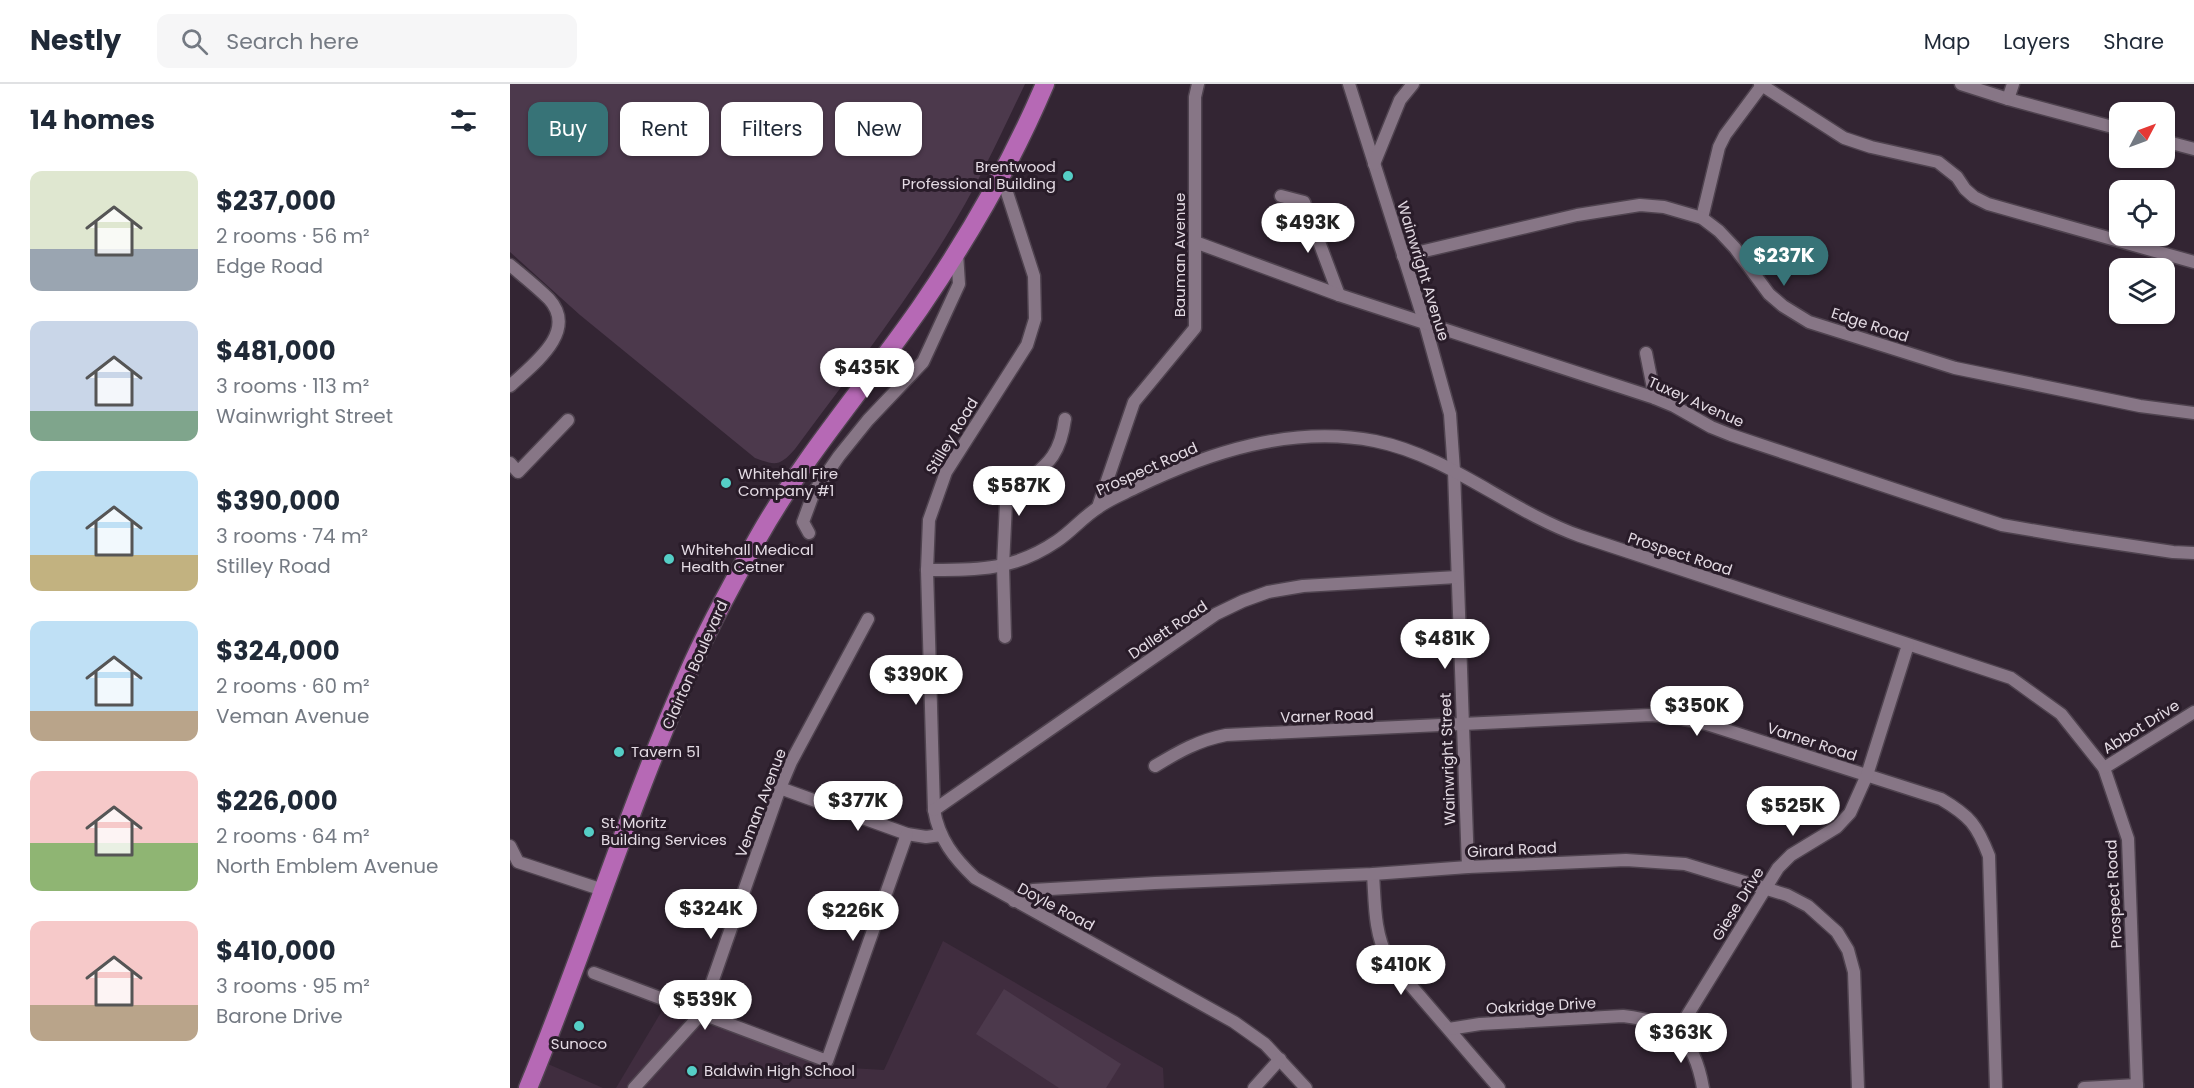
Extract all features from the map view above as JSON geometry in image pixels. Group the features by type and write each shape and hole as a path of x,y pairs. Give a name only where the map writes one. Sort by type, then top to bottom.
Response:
{"highway":[{"name":"Clairton Boulevard","path":"532,1086 603,890 686,678 740,570 789,488 920,308 956,252 1001,174 1045,84"}],"street":[{"name":"Bauman Avenue","path":"1098,507 1134,402 1195,328 1195,97 1198,84"},
{"name":"Wainwright Avenue","path":"1349,84 1425,324 1450,414 1454,471"},
{"path":"1374,164 1400,100 1413,84"},
{"path":"1960,84 2109,126"},
{"path":"2008,99 2013,84"},
{"path":"1702,218 1719,147 1725,135 1762,85 1844,138 1871,147 1938,162 1957,177 1974,197 1988,204 2194,262"},
{"path":"2175,144 2194,149"},
{"name":"Stilley Road","path":"941,835 934,810 927,570 929,520 946,472 1027,345 1035,319 1034,276 1001,174"},
{"path":"1281,196 1304,202 1340,295"},
{"name":"Edge Road","path":"1403,256 1577,215 1640,205 1664,207 1702,218 1735,248 1769,294 1809,321 1954,368 2140,406 2194,413"},
{"name":"Tuxey Avenue","path":"1195,242 1340,295 1655,399 1731,435 2002,525 2083,539 2194,553"},
{"path":"809,533 803,522 814,492 868,420 922,362 959,284 956,252"},
{"path":"510,265 550,301 559,316 558,333 545,352 510,386"},
{"path":"1646,353 1655,399"},
{"path":"1005,637 1002,566 1006,503 1045,467 1053,456 1063,435 1065,419"},
{"path":"514,467 568,420"},
{"name":"Prospect Road","path":"927,570 982,570 1028,558 1056,542 1098,507 1187,464 1257,443 1298,438 1340,437 1374,441 1405,449 1454,471 1559,529 2011,678 2061,714 2104,768 2128,839 2137,1087"},
{"name":"Wainwright Street","path":"1454,471 1468,867"},
{"name":"Dallett Road","path":"934,810 1216,614 1243,601 1268,592 1303,586 1457,577"},
{"name":"Veman Avenue","path":"634,1088 700,1014 791,762 868,619"},
{"name":"Giese Drive","path":"1677,1032 1778,868 1791,855 1837,827 1850,813 1867,775 1908,645"},
{"name":"Abbot Drive","path":"2104,768 2194,712"},
{"name":"Varner Road","path":"1155,766 1188,746 1226,735 1651,715 1707,724 1941,799 1958,809 1973,822 1989,856 1996,1088"},
{"path":"780,788 907,834 926,837 941,835"},
{"path":"594,974 827,1061 907,834"},
{"name":"Doyle Road","path":"941,835 948,849 975,878 1234,1022 1265,1044 1306,1088"},
{"path":"510,846 514,863 603,890"},
{"name":"Girard Road","path":"1014,901 1033,891 1468,867 1626,860 1685,864 1787,895 1808,906 1837,932 1848,950 1854,972 1858,1088"},
{"path":"1373,874 1377,929 1388,959 1499,1088"},
{"name":"Oakridge Drive","path":"1449,1029 1480,1024 1623,1016 1663,1024 1677,1032"},
{"path":"1677,1032 1696,1059 1703,1088"},
{"path":"1254,1088 1280,1059"},
{"path":"2084,1088 2137,1087"}],"shaded area":[{"path":"510,84 1025,84 977,181 928,265 795,449 777,463 755,458 580,315 510,252"},
{"path":"943,941 1163,1068 1164,1088 616,1088 663,1009 833,1067 884,1070"},
{"path":"1004,989 1121,1064 1106,1088 1059,1088 976,1034"},
{"path":"548,1064 603,1088 539,1088"}],"place":[{"name":"Brentwood Professional Building","path":"1068,176"},
{"name":"Whitehall Fire Company #1","path":"726,483"},
{"name":"Whitehall Medical Health Cetner","path":"669,559"},
{"name":"Tavern 51","path":"619,752"},
{"name":"St. Moritz Building Services","path":"589,832"},
{"name":"Sunoco","path":"579,1026"},
{"name":"Baldwin High School","path":"692,1071"}]}
